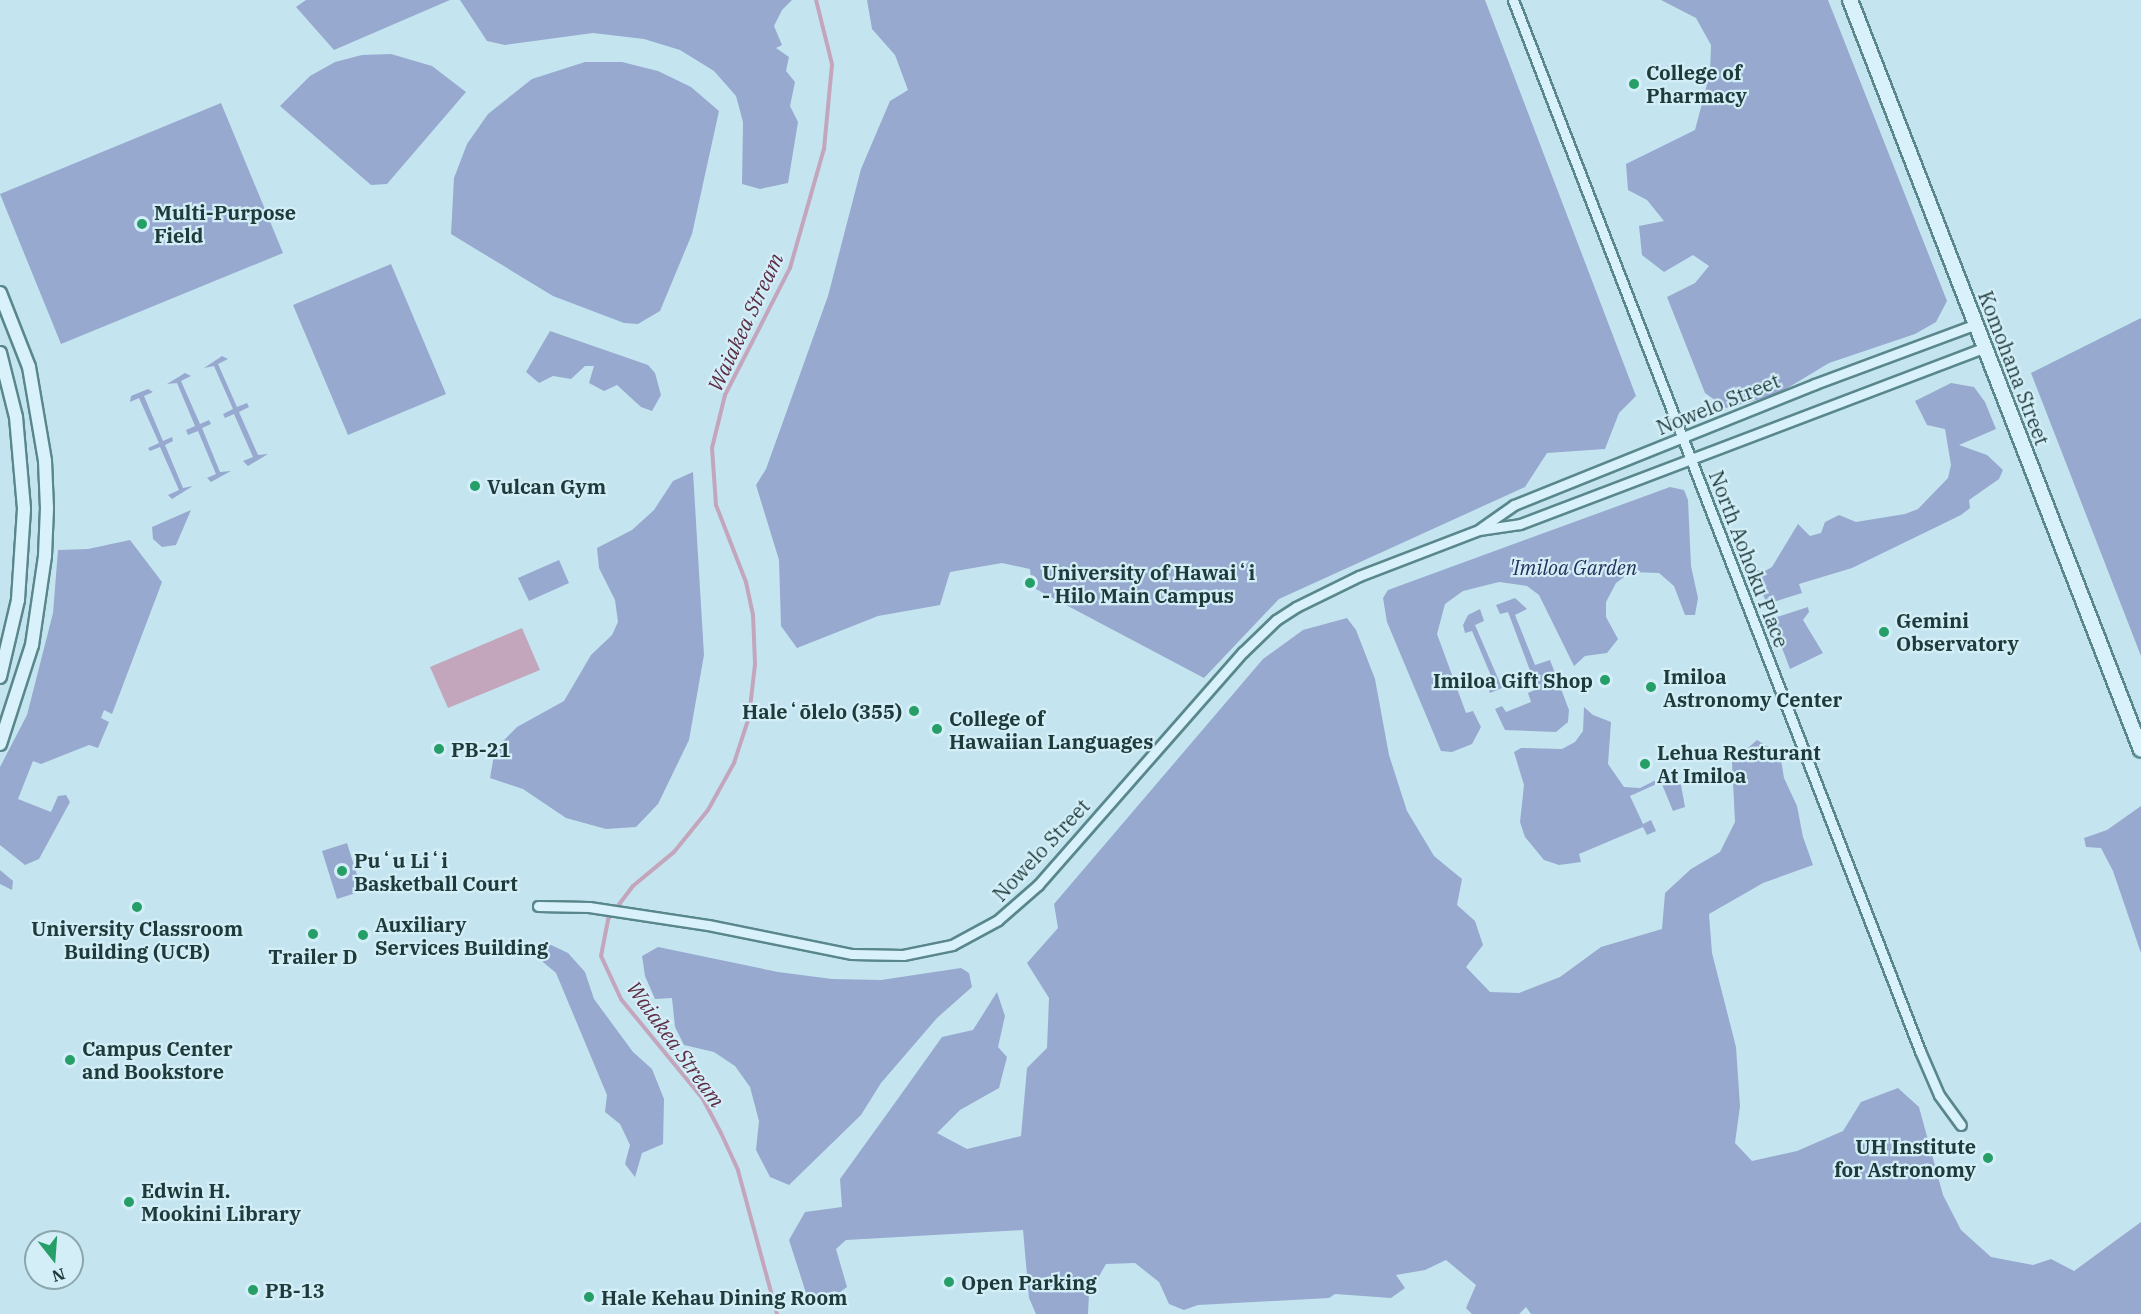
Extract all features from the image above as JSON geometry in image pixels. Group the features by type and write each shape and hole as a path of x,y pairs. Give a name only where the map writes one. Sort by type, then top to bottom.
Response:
{"main road":[{"name":"Komohana Street","path":"1850,0 2141,750"}],"street":[{"name":"North Aohoku Place","path":"1513,0 1920,1051 1939,1095 1961,1125"},
{"path":"0,293 29,367 45,461 47,508 45,556 32,645 0,744"},
{"name":"Nowelo Street","path":"1479,530 1514,505 1976,324"},
{"name":"Nowelo Street","path":"538,906 589,907 852,954 903,955 960,942 998,920 1038,885 1276,620 1359,576 1479,530 1520,524 1691,456 1985,347"},
{"path":"0,353 16,417 24,508 18,600 0,677"}],"green space":[{"path":"306,0 450,0 334,50 296,7"},
{"path":"460,0 792,0 782,10 774,26 782,45 776,48 789,57 786,71 795,82 790,106 798,122 788,183 760,189 742,184 743,122 736,96 714,71 680,50 644,39 593,33 505,45 487,41"},
{"path":"867,0 1485,0 1636,396 1619,413 1605,449 1547,453 1525,487 1279,599 1204,678 1032,587 1030,569 1002,563 950,572 940,605 878,616 797,648 781,626 779,560 756,485 766,469 828,296 861,169 890,101 908,90 895,55 872,29"},
{"path":"1661,0 1828,0 1947,301 1936,322 1915,334 1829,363 1776,395 1726,408 1705,393 1667,297 1695,283 1709,266 1693,255 1664,272 1642,255 1639,226 1664,221 1647,200 1628,190 1626,164 1695,130 1710,73 1711,45 1696,18"},
{"path":"391,54 432,66 466,92 387,184 371,185 280,106 310,76 335,62 362,55"},
{"path":"585,62 622,62 658,71 691,87 719,111 692,234 660,311 638,324 624,323 553,296 451,234 454,178 467,144 488,114 532,79"},
{"name":"Multi-Purpose Field","path":"221,103 283,253 61,344 0,194"},
{"path":"391,264 446,394 348,435 293,305"},
{"path":"2141,318 2141,656 2031,373"},
{"path":"550,331 648,365 655,373 661,395 652,411 641,407 617,385 604,391 589,383 594,366 585,366 571,379 553,376 539,383 526,372"},
{"path":"222,356 228,359 218,364 237,407 247,403 249,407 239,412 258,455 268,454 248,466 243,461 253,457 234,414 225,418 223,414 233,409 214,366 204,368"},
{"path":"185,373 191,376 181,381 200,424 209,420 211,424 202,428 220,472 231,471 211,482 207,478 216,474 198,431 188,435 186,430 195,426 177,383 167,384"},
{"path":"1951,383 1974,387 1985,402 1996,429 1959,445 1987,455 2003,470 1999,479 1969,500 1970,508 1961,515 1852,568 1799,584 1802,593 1767,604 1752,569 1765,571 1772,567 1798,524 1810,536 1821,533 1825,522 1839,515 1856,522 1905,514 1918,509 1948,478 1951,465 1945,429 1927,425 1915,401"},
{"path":"148,389 153,392 144,396 163,441 172,437 173,441 165,445 183,488 193,486 172,499 168,495 179,490 160,447 150,451 148,448 159,443 139,398 130,402 131,396"},
{"path":"693,472 704,655 689,740 658,804 636,827 606,829 566,818 523,789 490,778 495,749 517,727 564,701 591,655 612,635 618,622 615,600 599,568 597,548 632,530 654,510 673,481"},
{"name":"'Imiloa Garden","path":"1670,487 1684,490 1688,500 1691,566 1698,598 1695,615 1685,615 1674,586 1659,573 1631,572 1616,583 1606,602 1606,617 1618,639 1607,653 1585,656 1574,666 1539,595 1527,586 1499,582 1463,591 1445,604 1437,634 1466,713 1473,711 1481,727 1472,744 1452,752 1441,751 1387,622 1383,598 1388,590"},
{"path":"191,510 176,545 162,547 153,539 152,527"},
{"path":"130,540 162,582 112,714 104,710 101,718 109,722 98,748 89,745 41,764 33,761 18,799 51,812 58,796 66,795 70,802 39,859 25,865 0,845 0,767 27,715 53,613 58,550 88,549"},
{"path":"559,560 569,583 529,601 518,578"},
{"path":"1515,598 1527,609 1515,615 1535,665 1550,660 1569,710 1568,722 1556,732 1505,730 1495,709 1502,706 1506,712 1531,702 1528,693 1537,689 1508,612 1500,614 1496,605"},
{"path":"1808,607 1809,612 1803,620 1823,653 1790,669 1771,619"},
{"path":"1480,609 1484,621 1475,625 1500,683 1507,681 1509,685 1490,693 1488,688 1495,685 1472,631 1465,633 1463,625 1468,615"},
{"path":"1347,618 1356,630 1375,679 1389,755 1407,811 1434,856 1462,879 1457,905 1475,921 1483,945 1466,967 1490,992 1519,993 1560,977 1601,947 1662,929 1665,893 1691,869 1720,852 1735,822 1732,762 1757,740 1780,754 1784,778 1797,806 1803,837 1813,865 1763,883 1709,914 1712,953 1736,1047 1740,1106 1735,1143 1752,1161 1797,1151 1843,1131 1861,1102 1898,1088 1919,1107 1943,1195 1961,1230 1991,1257 2033,1265 2051,1259 2074,1271 2141,1222 2141,1314 1531,1314 1526,1307 1519,1314 1472,1314 1466,1308 1476,1285 1446,1260 1425,1270 1396,1275 1405,1288 1391,1298 1335,1294 1329,1298 1198,1305 1184,1310 1169,1304 1159,1282 1135,1263 1106,1264 1089,1294 1088,1314 1036,1314 1029,1298 1023,1230 846,1240 836,1249 847,1287 828,1301 807,1296 789,1240 805,1212 842,1207 840,1179 942,1037 973,1030 997,992 1005,1016 998,1047 1007,1057 999,1088 960,1110 937,1133 967,1149 1021,1136 1027,1068 1047,1048 1049,998 1027,963 1058,928 1054,904 1263,659 1303,630"},
{"path":"1584,707 1593,715 1611,722 1608,764 1624,787 1640,788 1662,777 1672,777 1681,785 1685,807 1673,811 1661,782 1630,796 1643,824 1651,820 1656,831 1647,835 1643,827 1579,854 1581,862 1559,865 1544,860 1525,837 1520,822 1524,785 1514,752 1521,748 1562,749 1575,742 1583,731"},
{"path":"2141,806 2141,953 2113,871 2101,848 2086,847 2084,838 2107,830"},
{"name":"Puʻu Liʻi Basketball Court","path":"347,843 362,891 337,899 322,851"},
{"path":"0,870 13,881 12,890 0,884"},
{"path":"547,943 568,953 585,972 594,999 633,1052 652,1069 664,1099 663,1144 642,1153 635,1177 625,1164 630,1145 620,1124 605,1112 607,1095 556,973 543,962 536,946"},
{"path":"658,947 778,972 832,979 881,980 961,968 969,973 972,987 937,1018 881,1083 861,1115 789,1185 770,1177 756,1150 759,1121 750,1087 735,1066 714,1052 684,1045 675,1027 672,998 655,999 645,976 642,956"}],"shaded area":[{"path":"522,628 540,670 448,708 430,667"}],"waterway":[{"name":"Waiakea Stream","path":"777,1314 738,1170 721,1133 703,1099 621,999 601,956 608,919 633,886 674,852 708,810 734,763 749,717 755,664 753,615 746,582 716,505 712,448 725,395 790,268 824,149 832,64 816,0"}],"place":[{"name":"College of Pharmacy","path":"1634,84"},
{"name":"Multi-Purpose Field","path":"142,224"},
{"name":"Vulcan Gym","path":"475,486"},
{"name":"University of Hawaiʻi - Hilo Main Campus","path":"1030,583"},
{"name":"Gemini Observatory","path":"1884,632"},
{"name":"Imiloa Gift Shop","path":"1605,680"},
{"name":"Imiloa Astronomy Center","path":"1651,687"},
{"name":"Haleʻōlelo (355)","path":"914,711"},
{"name":"College of Hawaiian Languages","path":"937,729"},
{"name":"PB-21","path":"439,749"},
{"name":"Lehua Resturant At Imiloa","path":"1645,764"},
{"name":"Puʻu Liʻi Basketball Court","path":"342,871"},
{"name":"University Classroom Building (UCB)","path":"137,907"},
{"name":"Trailer D","path":"313,934"},
{"name":"Auxiliary Services Building","path":"363,935"},
{"name":"Campus Center and Bookstore","path":"70,1060"},
{"name":"UH Institute for Astronomy","path":"1988,1158"},
{"name":"Edwin H. Mookini Library","path":"129,1202"},
{"name":"Open Parking","path":"949,1282"},
{"name":"PB-13","path":"253,1290"},
{"name":"Hale Kehau Dining Room","path":"589,1297"}]}
